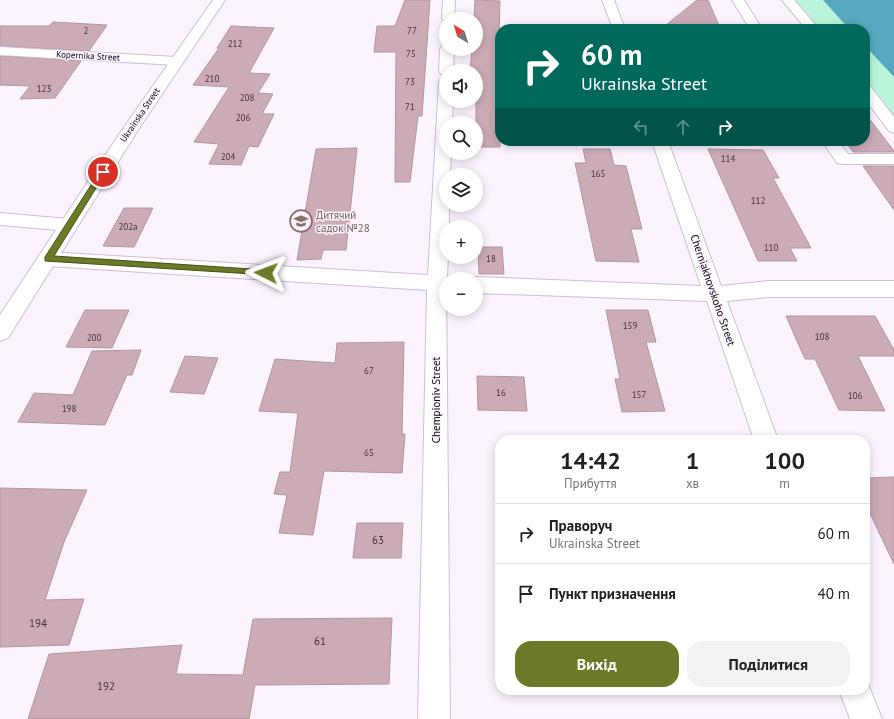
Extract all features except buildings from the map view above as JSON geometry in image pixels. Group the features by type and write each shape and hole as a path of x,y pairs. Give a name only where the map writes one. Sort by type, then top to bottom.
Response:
{"street":[{"name":"Ukrainska Street","path":"0,332 176,61 219,0"},
{"path":"448,12 449,0"},
{"path":"608,0 617,24"},
{"path":"738,0 753,24"},
{"path":"788,0 809,24"},
{"name":"Kopernika Street","path":"0,51 176,61"},
{"path":"870,96 894,128"},
{"name":"Chempioniv Street","path":"442,272 445,108"},
{"name":"Cherniakhovskoho Street","path":"662,146 764,435"},
{"path":"834,146 843,159 894,159"},
{"path":"0,219 69,225"},
{"path":"48,259 439,284"},
{"path":"483,285 714,294 768,289 894,289"},
{"name":"Chempioniv Street","path":"434,719 441,316"},
{"path":"857,695 866,719"}],"green space":[{"path":"788,0 823,0 845,24 809,24"},
{"path":"870,51 894,77 894,128 870,96"}],"water":[{"path":"823,0 894,0 894,77 870,51 870,24 845,24"}],"place":[{"name":"Дитячий садок №28","path":"301,221"}],"route":[{"path":"103,172 48,259 266,273"}]}
